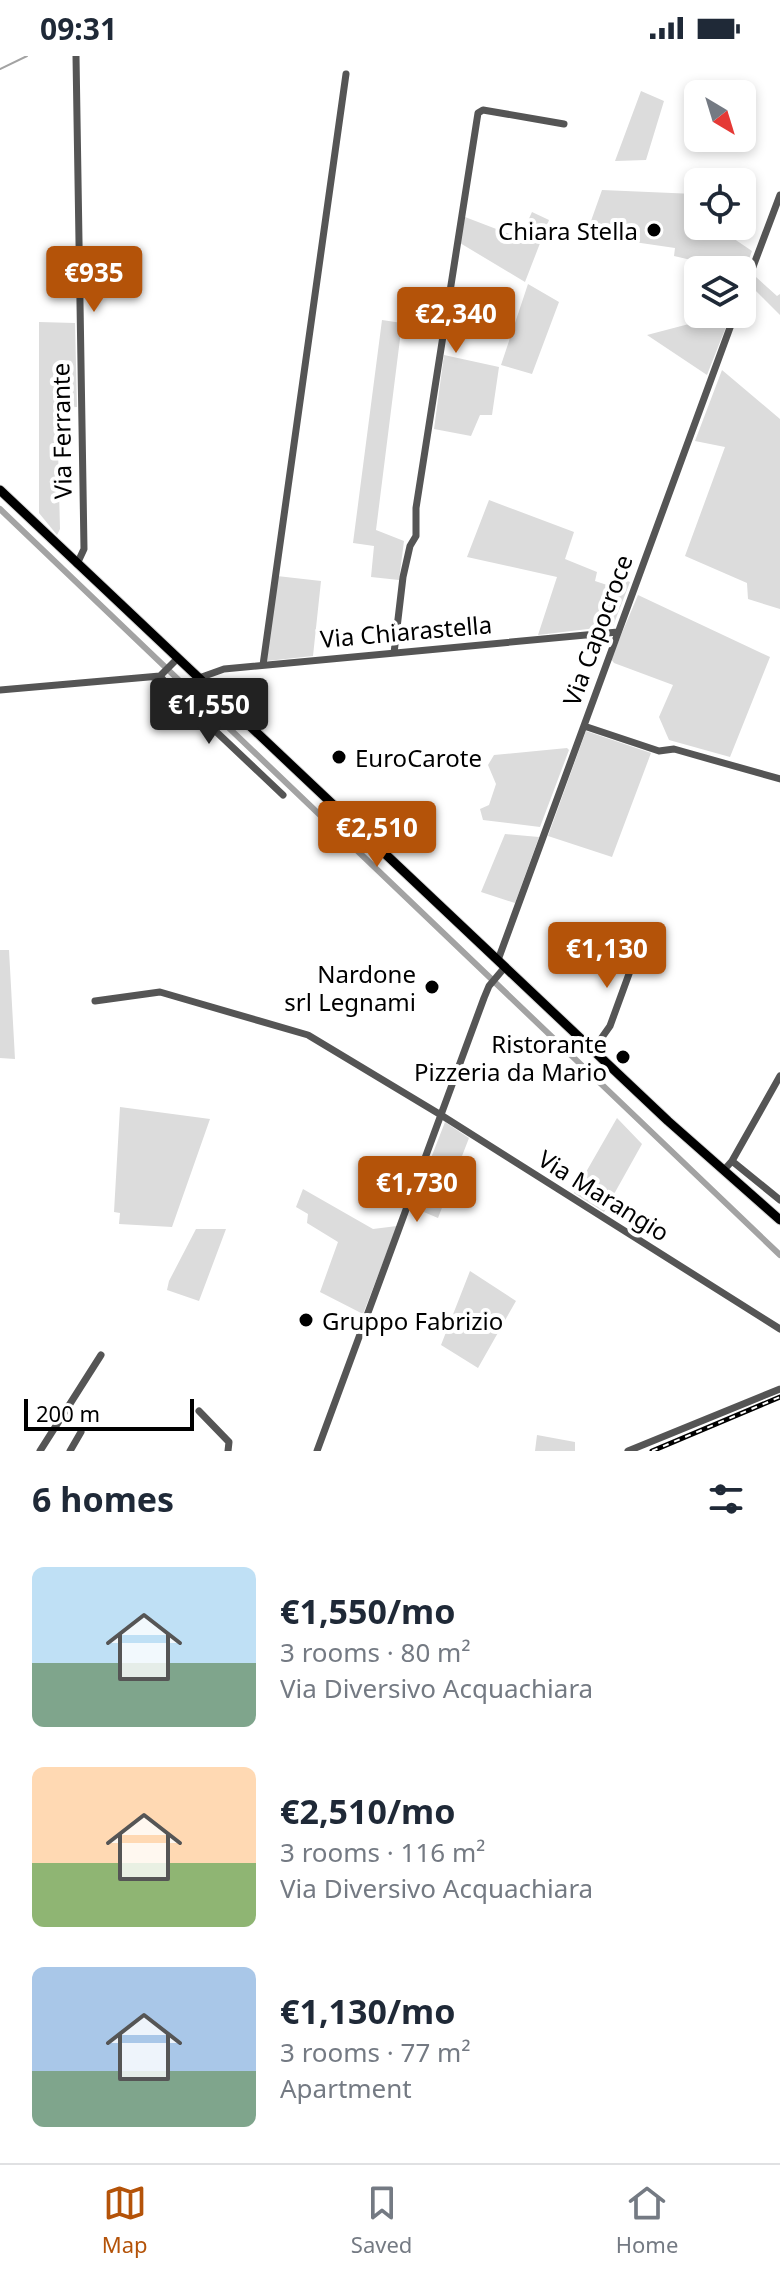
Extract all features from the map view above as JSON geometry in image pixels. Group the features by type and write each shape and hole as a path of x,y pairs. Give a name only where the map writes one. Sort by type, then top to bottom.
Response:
{"main road":[{"path":"0,490 175,661 199,678 502,967 780,1220"}],"street":[{"name":"Via Ferrante","path":"76,56 84,549 77,564"},
{"path":"263,665 346,74"},
{"path":"394,653 403,577 410,546 416,536 416,508 478,113 483,110 564,124"},
{"path":"756,259 780,195"},
{"name":"Via Capocroce","path":"317,1451 489,986 502,967 584,726 730,328"},
{"name":"Via Chiarastella","path":"199,678 224,669 618,632"},
{"path":"0,690 162,675 175,661"},
{"path":"162,675 170,688 283,795"},
{"path":"584,726 659,751 674,749 780,779"},
{"path":"593,1050 610,1026 641,941"},
{"name":"Via Marangio","path":"95,1001 160,992 300,1032 441,1115 780,1329"},
{"path":"724,1170 780,1076"},
{"path":"732,1161 780,1200"},
{"path":"40,1451 101,1355"},
{"path":"628,1451 780,1389"},
{"path":"199,1411 229,1442 228,1451"},
{"path":"70,1451 81,1432"}],"shaded area":[{"path":"641,91 664,101 646,160 615,161"},
{"name":"Chiara Stella","path":"602,190 684,194 684,240 736,240 752,251 750,256 684,258 674,256 675,248 586,235"},
{"path":"532,212 549,220 525,282 460,243 465,217 520,238"},
{"path":"756,277 777,296 780,294 780,315 756,291"},
{"path":"528,284 559,302 532,374 501,365"},
{"path":"382,320 402,323 376,530 404,541 399,580 371,577 374,546 353,543"},
{"path":"39,322 75,323 77,407 57,408 60,529 57,535 39,513"},
{"path":"684,325 684,328 725,328 707,375 647,335"},
{"path":"444,355 499,367 492,415 480,415 471,436 434,429"},
{"path":"722,370 780,419 780,609 748,599 747,583 685,556 725,447 695,441"},
{"path":"489,500 574,532 565,559 597,572 595,581 607,585 614,576 630,582 613,626 538,635 557,577 467,557"},
{"path":"277,576 321,581 313,656 267,661"},
{"path":"638,595 770,657 730,757 669,740 659,717 673,685 614,663 611,659"},
{"path":"586,731 651,753 612,857 548,836"},
{"path":"569,750 540,827 483,820 480,809 489,805 496,784 488,765 494,755"},
{"path":"505,834 539,837 515,903 481,892"},
{"path":"0,950 9,950 15,1059 0,1058"},
{"path":"120,1107 210,1119 172,1227 119,1224 120,1213 114,1212"},
{"path":"617,1118 642,1144 604,1212 574,1193"},
{"path":"445,1122 469,1138 438,1218 412,1207"},
{"path":"303,1189 373,1229 397,1226 363,1314 320,1292 338,1242 307,1223 308,1214 296,1207"},
{"path":"196,1229 226,1229 199,1301 167,1290"},
{"path":"470,1271 516,1301 478,1368 441,1345"},
{"path":"537,1435 575,1442 575,1451 535,1451"}],"waterway":[{"path":"0,69 27,56"},
{"path":"0,509 780,1255"}],"railway":[{"path":"652,1451 780,1397"}],"place":[{"name":"Chiara Stella","path":"654,230"},
{"name":"EuroCarote","path":"339,757"},
{"name":"Nardone srl Legnami","path":"432,987"},
{"name":"Ristorante Pizzeria da Mario","path":"623,1057"},
{"name":"Gruppo Fabrizio","path":"306,1320"}]}
